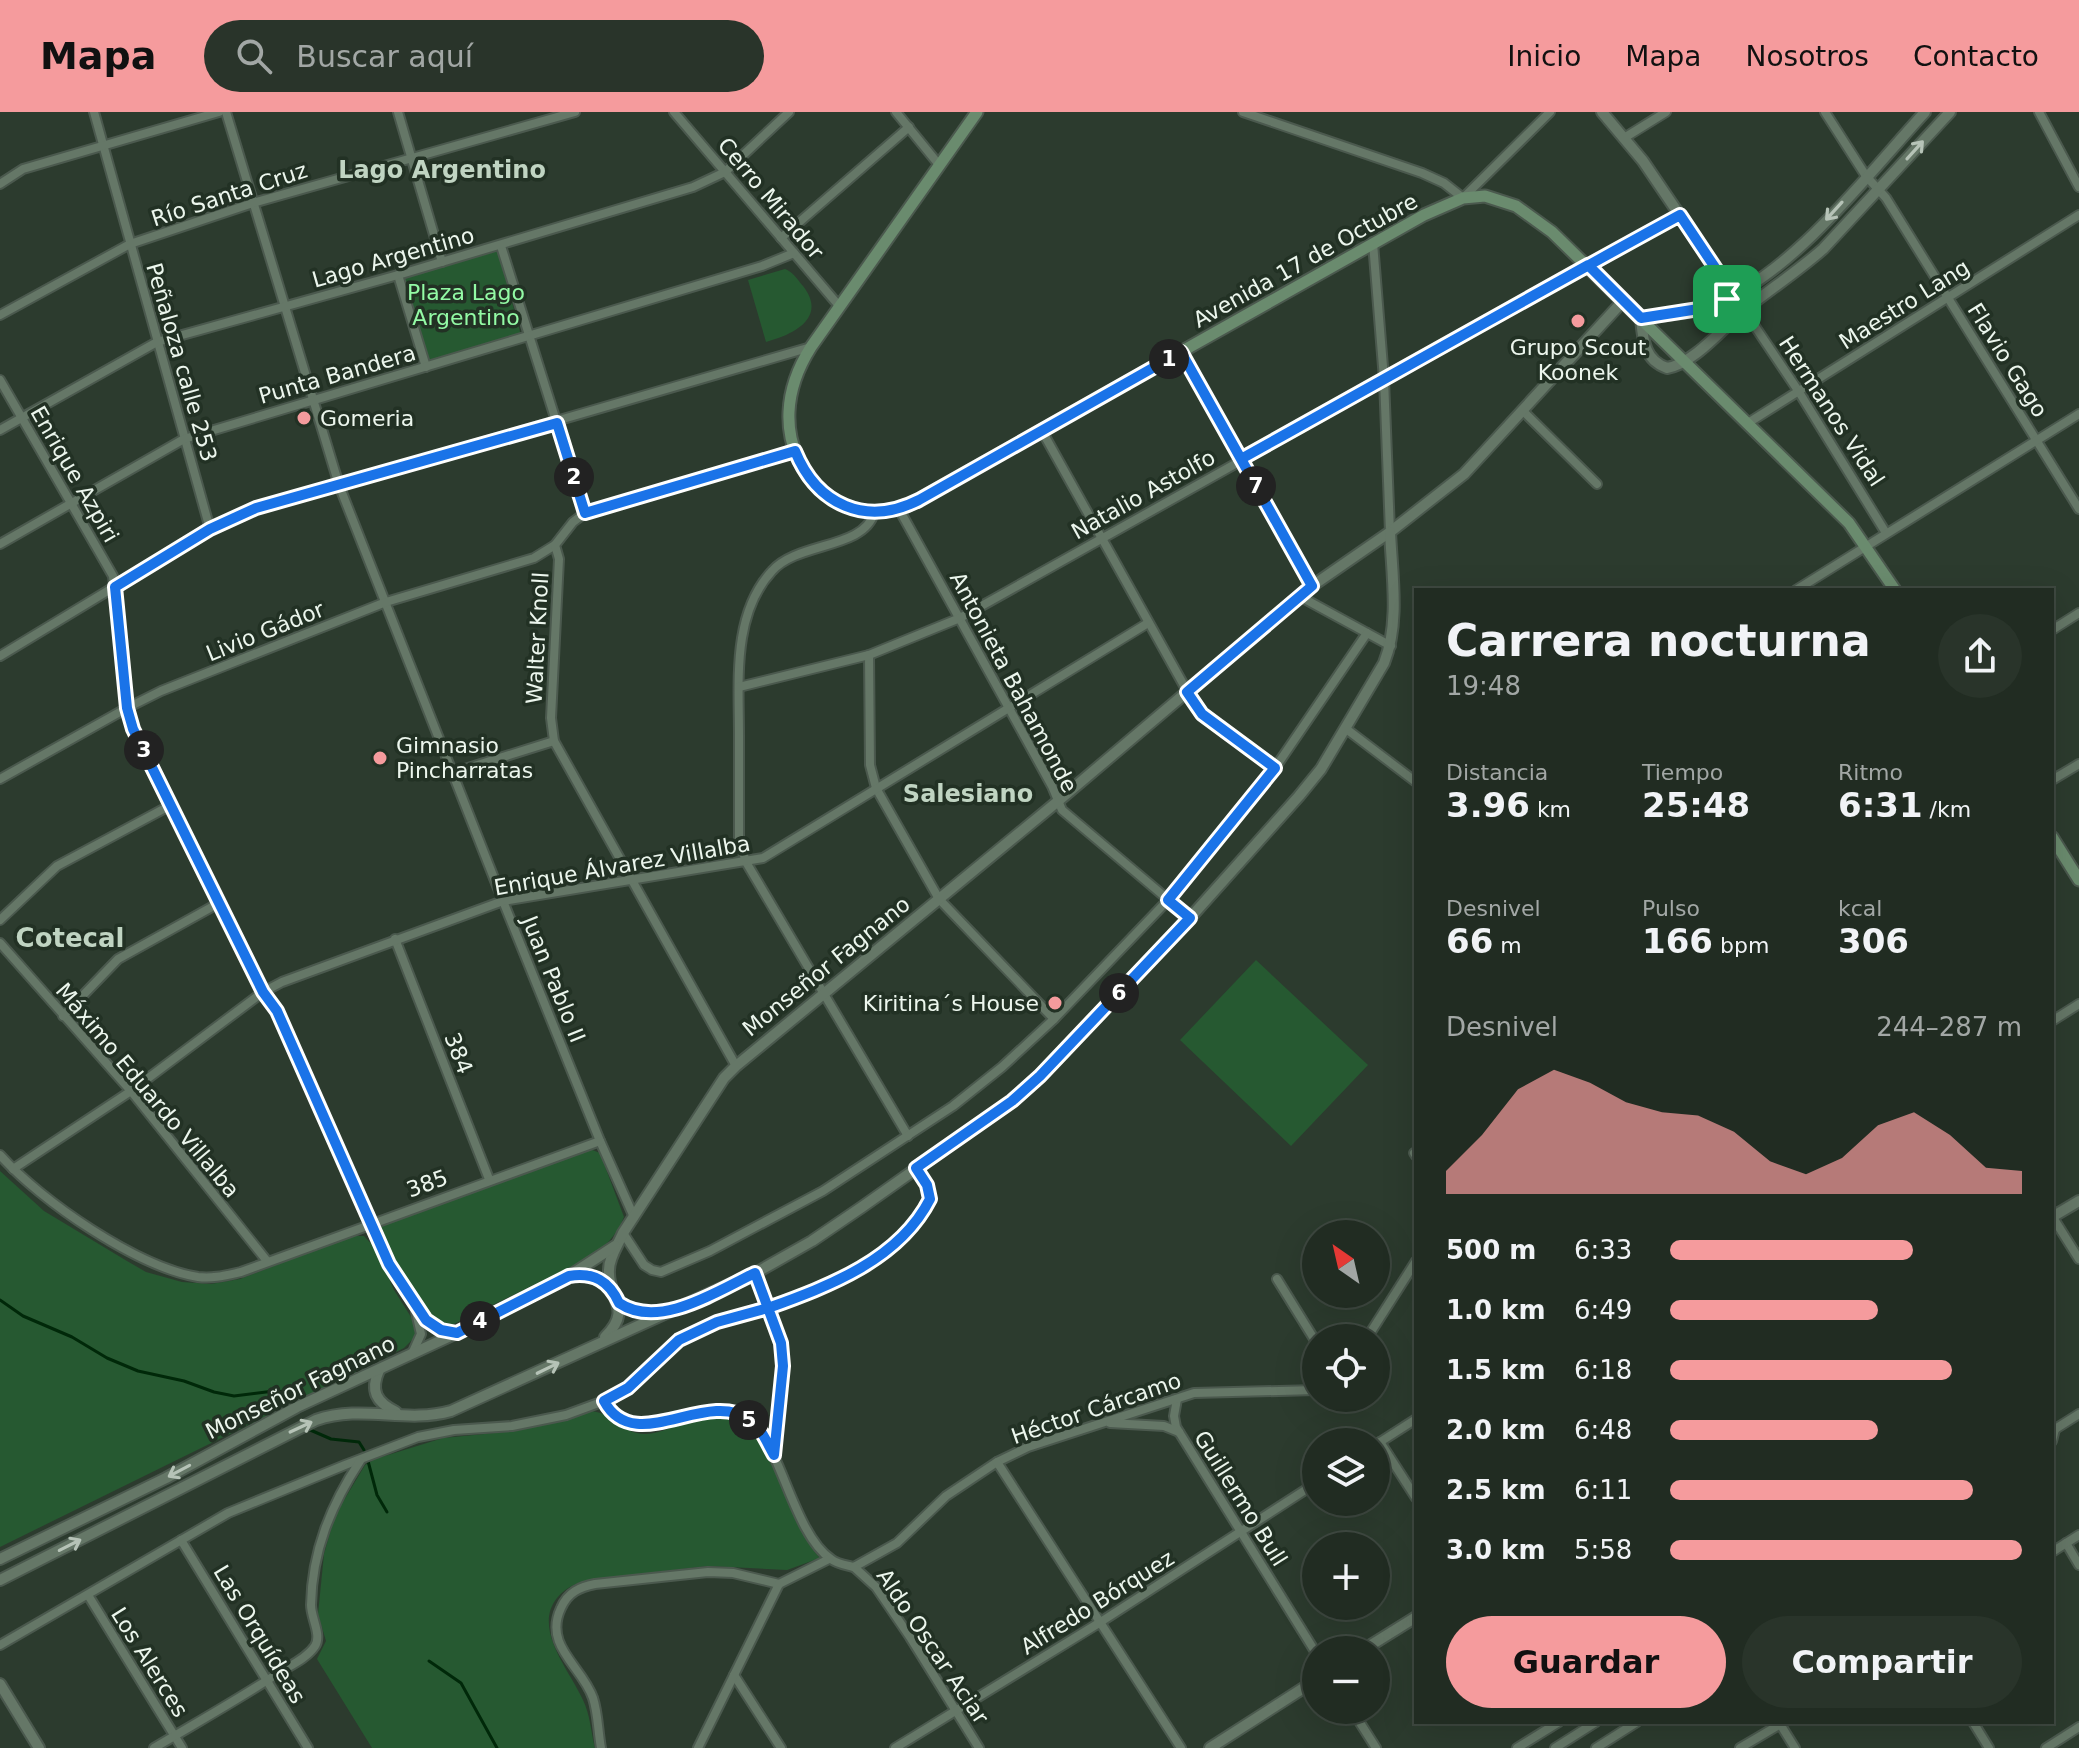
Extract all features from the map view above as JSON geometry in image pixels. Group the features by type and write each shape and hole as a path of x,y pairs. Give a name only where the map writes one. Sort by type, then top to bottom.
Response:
{"main road":[{"name":"Avenida 17 de Octubre","path":"977,112 811,347 799,369 790,401 789,422 795,451 807,474 829,496 849,508 874,513 899,509 1373,243 1463,198"},
{"path":"1463,198 1485,196 1516,206 1552,232 1849,523 1894,588"},
{"path":"2054,840 2079,880"}],"street":[{"name":"Peñaloza calle 253","path":"94,112 210,529"},
{"path":"0,184 23,169 219,112"},
{"name":"Juan Pablo II","path":"226,112 339,485 503,901 634,1217"},
{"path":"398,112 442,262"},
{"name":"Río Santa Cruz","path":"0,315 130,244 253,203 575,112"},
{"name":"Cerro Mirador","path":"674,112 840,307"},
{"name":"Lago Argentino","path":"0,430 157,342 501,246 693,187 725,172 789,112"},
{"path":"896,112 940,166"},
{"path":"1243,112 1422,173 1444,183 1463,198 1550,112"},
{"path":"1602,112 1680,215 1744,310"},
{"path":"1624,138 1666,112"},
{"name":"Flavio Gago","path":"1825,112 1866,176 1880,188 2079,509"},
{"path":"1925,112 1813,235 1778,265 1734,296 1705,308 1641,318 1644,345 1654,361 1667,368 1685,361 1744,310 1823,249 1950,112"},
{"path":"2039,112 2079,187"},
{"path":"781,238 909,127"},
{"name":"Natalio Astolfo","path":"739,687 869,655 960,618 1680,215"},
{"name":"Maestro Lang","path":"1748,423 2079,215"},
{"path":"1301,597 1391,646 1393,628 1384,379 1373,243"},
{"path":"501,246 585,513 795,451"},
{"name":"Punta Bandera","path":"0,544 184,439 762,266 794,253"},
{"path":"398,275 426,367"},
{"name":"Monseñor Fagnano","path":"0,1559 166,1478 297,1407 457,1333 569,1276 621,1238 724,1078 736,1066 1057,802 1312,586 1390,532 1464,474 1623,301"},
{"name":"Hermanos Vidal","path":"1744,310 1886,533"},
{"path":"0,656 210,529 256,508 811,347"},
{"path":"1181,352 1312,586"},
{"name":"Enrique Azpiri","path":"0,380 113,576 127,708 133,729 263,992 277,1011 389,1264 411,1300"},
{"path":"1523,411 1597,484"},
{"path":"1799,588 2079,414"},
{"path":"1042,431 1202,714 1275,768"},
{"name":"Antonieta Bahamonde","path":"899,509 1052,786 1057,802 1067,815 1190,918"},
{"name":"Walter Knoll","path":"585,513 573,522 555,545 559,559 551,718 554,741 736,1066"},
{"path":"874,513 869,525 862,531 793,555 779,563 767,576 744,628 739,687 739,839 746,862 908,1136"},
{"name":"Livio Gádor","path":"0,779 127,708 386,602 534,558 555,545"},
{"path":"2054,629 2079,613"},
{"name":"Enrique Álvarez Villalba","path":"13,1169 131,1091 263,992 310,970 503,901 763,858 1148,623"},
{"path":"601,1341 614,1328 619,1303 608,1272 621,1238 644,1265 661,1272 722,1245 823,1191 908,1136 977,1086 1054,1019 1168,900 1275,768 1367,633"},
{"name":"Monseñor Fagnano","path":"0,1580 316,1420 362,1411 435,1416 460,1408 755,1273 824,1232 1012,1101 1031,1084 1190,918 1299,796 1321,769 1391,646"},
{"path":"869,655 870,765 876,788 939,899 1054,1019"},
{"path":"1345,728 1414,780"},
{"path":"452,773 554,741"},
{"path":"2054,779 2079,764"},
{"path":"0,920 57,866 171,805"},
{"path":"63,1016 118,959 219,903"},
{"name":"384","path":"395,939 489,1179"},
{"name":"Máximo Eduardo Villalba","path":"0,943 131,1091 267,1261"},
{"path":"2054,1020 2079,1004"},
{"name":"385","path":"0,1155 42,1194 118,1245 174,1271 200,1277 219,1277 241,1272 600,1141"},
{"path":"0,1645 228,1513 418,1437 454,1430 512,1426 566,1415 604,1401 628,1388 679,1340 717,1322 823,1288 897,1242 924,1211 930,1199 927,1185 916,1168"},
{"path":"2054,1216 2079,1201"},
{"path":"2054,1220 2079,1259"},
{"path":"1376,1324 1414,1264"},
{"path":"755,1273 781,1343 783,1366 774,1455"},
{"path":"569,1276 590,1276 611,1286"},
{"path":"1277,1279 1305,1324"},
{"path":"411,1300 431,1325 457,1333"},
{"path":"411,1300 421,1327 412,1354"},
{"path":"619,1303 643,1313 668,1312"},
{"path":"379,1370 374,1391 379,1401 405,1416"},
{"name":"Héctor Cárcamo","path":"854,1567 897,1543 946,1496 997,1462 1028,1447 1208,1391 1302,1390"},
{"name":"Guillermo Bull","path":"1177,1399 1174,1416 1180,1433 1305,1636"},
{"path":"604,1401 617,1417 638,1424 687,1417 715,1409 748,1418 774,1455 803,1524 829,1559 854,1567"},
{"path":"2054,1430 2079,1414"},
{"path":"1390,1435 1414,1420"},
{"path":"1104,1423 1164,1426 1180,1433"},
{"path":"1390,1460 1414,1495"},
{"path":"154,1748 267,1681 317,1644 311,1605 321,1535 327,1517 360,1461"},
{"path":"997,1462 1181,1748"},
{"name":"Alfredo Bórquez","path":"895,1748 1099,1623 1302,1492"},
{"path":"2054,1551 2079,1535"},
{"name":"Las Orquídeas","path":"181,1540 308,1748"},
{"path":"2066,1543 2079,1565"},
{"path":"698,1748 779,1584 829,1559"},
{"name":"Aldo Oscar Aciar","path":"854,1567 876,1587 979,1748"},
{"path":"601,1748 593,1698 558,1641 556,1624 563,1602 570,1593 582,1586 595,1584 708,1572 733,1573 779,1584"},
{"name":"Los Alerces","path":"88,1595 182,1748"},
{"path":"1385,1636 1414,1618"},
{"path":"734,1675 781,1748"},
{"path":"0,1684 39,1748"},
{"path":"1210,1748 1302,1689"},
{"path":"1361,1724 1376,1748"},
{"path":"1517,1748 1556,1724"},
{"path":"1555,1748 1593,1724"},
{"path":"1596,1748 1634,1724"},
{"path":"1740,1748 1780,1724"},
{"path":"1783,1724 1795,1748"},
{"path":"1974,1724 1989,1748"},
{"path":"2046,1748 2079,1727"}],"green space":[{"name":"Plaza Lago Argentino","path":"498,251 521,335 429,361 403,278"},
{"path":"785,269 803,286 812,307 809,316 796,330 766,342 748,280"},
{"path":"1256,960 1368,1065 1291,1146 1180,1040"},
{"path":"590,1149 600,1153 624,1217 605,1245 589,1258 454,1324 442,1322 418,1303 378,1231 379,1225"},
{"path":"0,1171 44,1211 146,1272 182,1282 211,1284 240,1279 352,1236 364,1236 376,1249 394,1290 416,1325 417,1335 404,1348 0,1547"},
{"path":"589,1411 645,1434 707,1416 735,1419 751,1432 764,1450 797,1520 820,1558 787,1570 708,1566 589,1580 565,1590 550,1610 551,1637 585,1705 595,1748 372,1748 317,1659 326,1641 318,1614 324,1554 335,1515 365,1465 443,1438 516,1431"}],"waterway":[{"path":"0,1300 23,1316 138,1371 234,1396 274,1391 287,1392 293,1399"},
{"path":"308,1429 331,1439 359,1442 364,1450"},
{"path":"368,1461 377,1495 387,1512"},
{"path":"429,1661 461,1683 497,1748"}],"place":[{"name":"Grupo Scout Koonek","path":"1578,321"},
{"name":"Gomeria","path":"304,418"},
{"name":"Gimnasio Pincharratas","path":"380,758"},
{"name":"Kiritina´s House","path":"1055,1003"}],"district":[{"name":"Lago Argentino","path":"442,170"},
{"name":"Salesiano","path":"968,794"},
{"name":"Cotecal","path":"70,938"}],"route":[{"path":"1727,299 1705,308 1641,318 1588,265 1241,459 1181,352 919,500 880,513 858,511 837,502 807,474 795,451 585,513 557,423 256,508 210,529 115,587 127,708 133,729 263,992 277,1011 379,1244 426,1320 441,1330 457,1333 569,1276 580,1274 611,1286 619,1303 627,1309 643,1313 668,1312 755,1273 768,1308 717,1322 679,1340 628,1388 604,1401 617,1417 638,1424 687,1417 715,1409 732,1412 748,1418 757,1427 774,1455 783,1366 781,1343 768,1308 823,1288 897,1242 924,1211 930,1199 927,1185 916,1168 1012,1101 1040,1076 1190,918 1168,900 1275,768 1202,714 1187,692 1312,586 1241,459 1384,379 1588,265 1680,215 1734,296 1727,299"}]}
